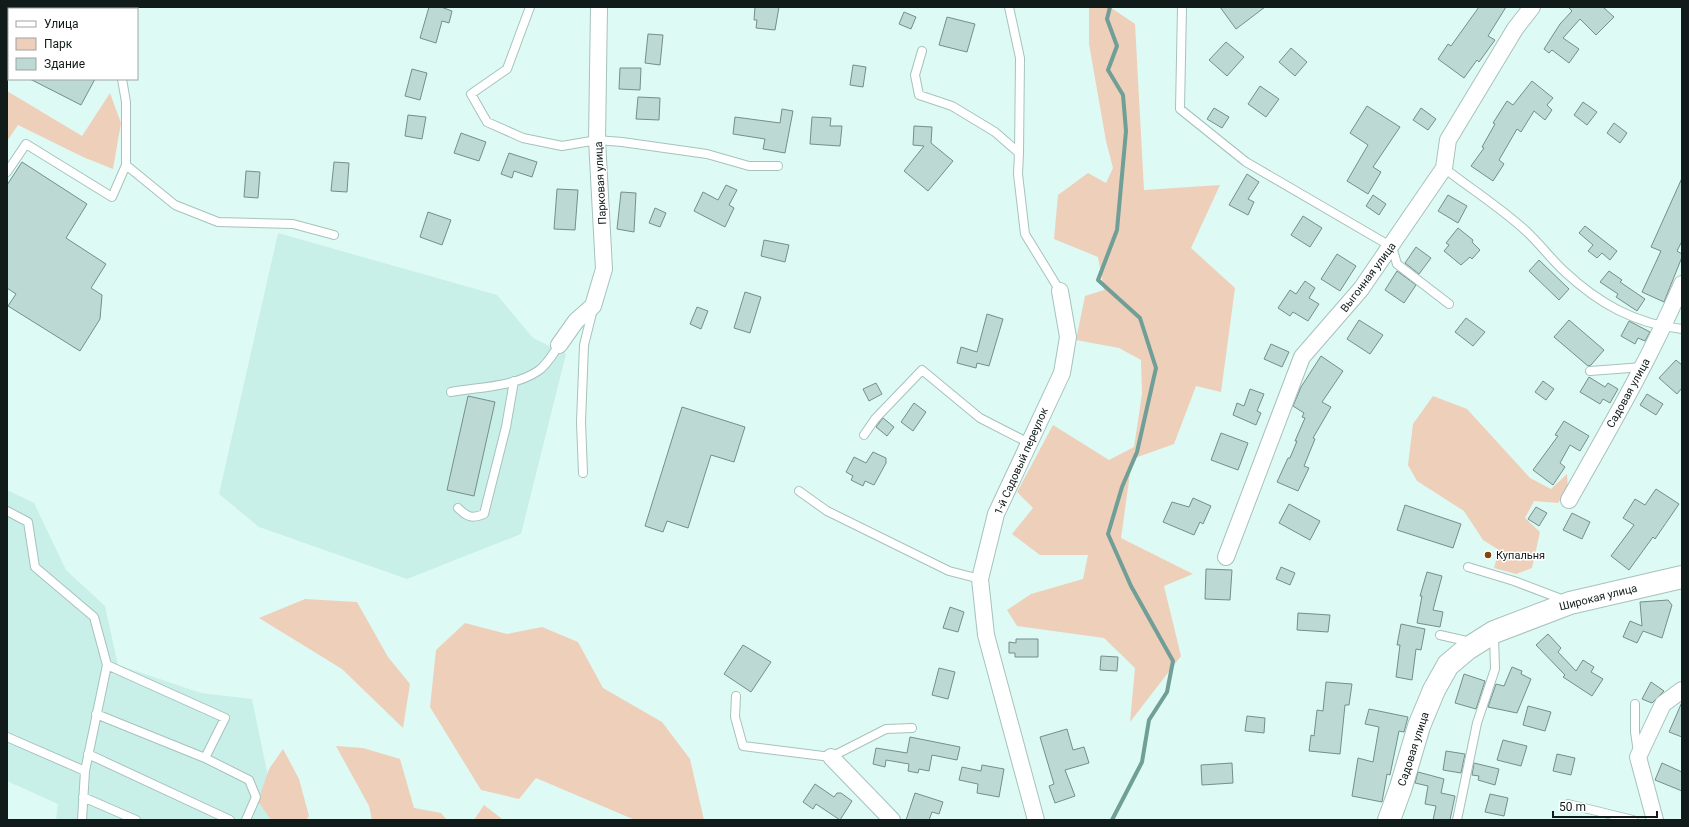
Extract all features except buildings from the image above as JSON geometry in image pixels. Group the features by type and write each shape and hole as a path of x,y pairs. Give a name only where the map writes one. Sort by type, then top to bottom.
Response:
{"street":[{"name":"Парковая улица","path":"593,306 604,268 597,140 599,7"},
{"name":"Выгонная улица","path":"1226,557 1302,357 1361,289 1392,247 1444,168 1448,140 1516,29 1532,7"},
{"name":"Садовая улица","path":"1569,500 1664,327 1682,284"},
{"name":"1-й Садовый переулок","path":"1036,820 986,635 980,579 996,514 1062,373 1068,337 1060,290"},
{"path":"559,345 576,321 593,306"},
{"name":"Широкая улица","path":"1494,632 1570,603 1682,577"},
{"name":"Садовая улица","path":"1389,820 1401,787 1418,726 1434,690 1448,665 1494,632"},
{"path":"1655,820 1638,757 1663,704 1682,690"},
{"path":"831,757 892,820"}],"lane":[{"path":"530,7 507,69 471,94 480,114 487,122 523,138 562,146 597,140 662,146 707,154 749,166 778,166"},
{"path":"1009,7 1020,58 1018,174 1024,234 1060,290"},
{"path":"1182,7 1180,109 1246,162 1392,247 1397,264 1450,304"},
{"path":"922,51 914,75 919,95 952,106 995,132 1018,153"},
{"path":"7,172 26,144 112,197 126,164 126,102 122,80"},
{"path":"126,164 175,205 218,222 293,224 334,235"},
{"path":"1444,168 1526,231 1563,271 1595,298 1640,320 1664,327 1682,329"},
{"path":"583,473 581,422 584,345 593,306"},
{"path":"451,392 514,381 538,371 550,359 559,345"},
{"path":"1590,371 1643,367"},
{"path":"864,434 875,419 922,370 980,418 1029,443"},
{"path":"458,508 467,516 475,518 484,514 506,427 514,381"},
{"path":"799,491 827,511 950,571 980,579"},
{"path":"7,510 28,522 35,567 94,616 107,665 85,771 82,820"},
{"path":"1468,567 1514,581 1570,603"},
{"path":"1457,820 1477,723 1494,669 1494,632"},
{"path":"1440,635 1476,644"},
{"path":"107,665 225,718 205,758"},
{"path":"736,696 735,717 743,746 831,757 886,729 912,728"},
{"path":"1636,704 1635,732 1638,757"},
{"path":"96,714 205,758 249,780 256,797 246,820"},
{"path":"7,737 85,771"},
{"path":"88,754 230,820"},
{"path":"83,798 136,820"},
{"path":"1568,804 1633,820"}],"shaded area":[{"path":"278,233 497,295 533,338 566,354 521,534 407,579 259,527 219,494"},
{"path":"7,490 34,503 66,570 105,606 118,665 201,693 252,699 277,820 56,820 58,804 7,781"}],"green space":[{"path":"1089,7 1110,7 1135,24 1144,190 1220,185 1191,248 1235,288 1221,392 1196,386 1174,444 1132,459 1121,538 1193,574 1164,586 1181,656 1130,722 1135,668 1104,638 1017,626 1007,610 1031,594 1083,579 1088,555 1040,555 1012,534 1033,508 1017,492 1053,425 1109,460 1134,447 1142,394 1141,360 1119,348 1076,340 1085,296 1104,290 1098,257 1054,239 1058,195 1088,173 1106,183 1113,168 1106,141 1089,44"},
{"path":"7,91 82,136 110,93 121,123 113,169 83,157 18,125 7,141"},
{"path":"1433,396 1467,409 1530,478 1551,489 1567,474 1568,488 1558,503 1534,501 1525,518 1540,532 1532,568 1516,574 1494,568 1499,550 1483,540 1464,511 1417,481 1408,465 1413,424"},
{"path":"305,599 357,602 388,657 410,684 403,728 342,669 259,618"},
{"path":"465,623 507,634 542,627 578,642 603,688 662,722 690,759 704,820 635,820 536,778 519,799 481,790 430,707 436,650"},
{"path":"336,746 363,748 400,759 414,808 441,813 447,820 372,820 369,806"},
{"path":"283,749 299,779 309,816 306,820 271,820 258,801 269,769"},
{"path":"484,805 502,819 502,820 474,820"}],"waterway":[{"path":"1110,7 1107,19 1117,46 1108,70 1123,95 1126,131 1117,230 1098,280 1140,318 1156,368 1137,452 1122,487 1108,534 1131,586 1173,661 1167,692 1149,720 1142,762 1112,820"}],"place":[{"name":"Купальня","path":"1488,555"}]}
